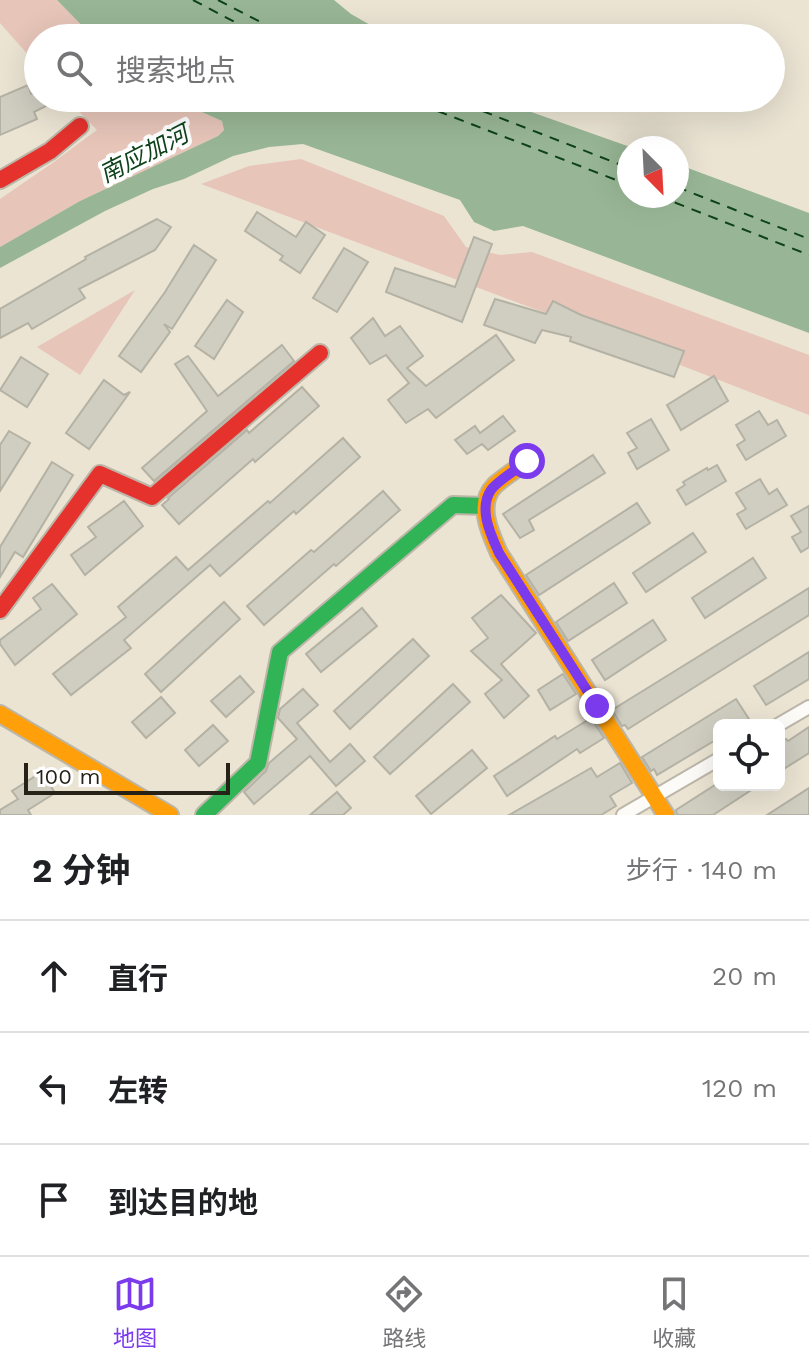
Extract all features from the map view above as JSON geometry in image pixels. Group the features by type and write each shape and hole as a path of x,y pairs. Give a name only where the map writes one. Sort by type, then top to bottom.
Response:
{"street":[{"path":"0,180 50,151 80,126"},
{"path":"0,610 100,474 152,497 320,353"},
{"path":"527,461 491,489 485,506 489,531 499,553 666,815"},
{"path":"204,815 258,763 280,652 453,505 485,506"},
{"path":"785,721 809,707"},
{"path":"0,714 170,815"},
{"path":"623,815 713,762"}],"shaded area":[{"path":"0,0 57,0 80,24 24,24 24,50 0,23"},
{"path":"57,0 334,0 368,24 80,24"},
{"path":"80,112 202,112 222,121 224,130 218,136 80,201 0,247 0,199 97,130"},
{"path":"202,112 531,112 617,142 617,208 689,208 689,168 809,213 809,333 523,226 494,231 474,222 460,200 303,144 269,147 233,156 105,211 0,268 0,247 80,201 218,136 224,130 222,121"},
{"path":"301,159 444,216 466,247 500,255 532,252 809,355 809,415 201,184 249,166"},
{"path":"135,290 80,375 37,347"}],"building":[{"path":"24,87 24,112 34,112 37,119 0,135 0,97"},
{"path":"257,212 296,237 306,222 325,235 300,273 280,260 283,256 245,231"},
{"path":"157,219 171,227 155,250 79,289 85,298 32,329 28,323 0,338 0,309 85,257"},
{"path":"474,237 492,244 462,322 386,292 395,268 455,287"},
{"path":"194,245 216,260 172,329 164,324 170,332 141,372 119,356"},
{"path":"344,248 368,262 337,312 313,298"},
{"path":"495,299 546,314 553,301 581,315 684,351 674,377 570,341 571,337 542,330 535,343 484,325"},
{"path":"227,300 243,312 214,359 195,346"},
{"path":"373,318 385,336 400,326 423,356 407,368 426,386 496,335 514,360 436,418 428,409 406,423 388,400 409,383 386,355 370,364 351,338"},
{"path":"282,345 294,361 154,481 142,468 207,411 175,364 188,356 218,396"},
{"path":"21,357 48,374 27,407 0,390"},
{"path":"714,376 728,401 681,430 667,405"},
{"path":"104,380 124,395 130,392 89,449 66,433"},
{"path":"302,387 319,406 179,524 162,505 168,498"},
{"path":"759,411 768,425 777,420 786,436 746,460 737,445 745,440 736,425"},
{"path":"503,416 515,431 488,450 482,444 467,454 455,440 475,426 480,433"},
{"path":"651,419 669,450 637,469 628,453 637,448 627,433"},
{"path":"9,431 30,443 0,491 0,445"},
{"path":"343,438 360,457 220,576 210,565 124,640 131,648 71,695 53,674 126,617 118,607 176,557 188,570"},
{"path":"593,455 605,473 529,520 534,530 520,538 503,514"},
{"path":"52,462 73,475 23,557 15,552 0,577 0,547"},
{"path":"717,465 726,481 686,505 677,490 685,485 683,482"},
{"path":"760,479 769,494 777,489 787,505 746,529 737,514 746,509 736,493"},
{"path":"383,491 400,510 264,625 247,606"},
{"path":"124,501 143,526 85,575 71,555 96,537 88,527"},
{"path":"637,503 650,523 539,595 526,575"},
{"path":"809,506 809,547 801,552 792,537 801,532 791,516"},
{"path":"693,533 706,552 646,592 633,573"},
{"path":"753,558 766,578 705,618 692,598"},
{"path":"614,583 627,603 568,641 556,622"},
{"path":"52,584 77,614 15,665 0,640 41,609 33,598"},
{"path":"809,588 809,615 628,729 622,726 612,710"},
{"path":"501,595 536,633 501,664 529,696 504,718 485,694 502,680 471,651 488,638 472,618"},
{"path":"224,602 240,619 161,692 145,674"},
{"path":"362,608 377,626 321,672 306,654"},
{"path":"653,620 666,640 605,680 592,660"},
{"path":"413,639 429,656 350,729 334,711"},
{"path":"809,652 809,679 766,705 754,686"},
{"path":"563,674 576,694 550,710 538,690"},
{"path":"240,676 254,692 226,717 211,701"},
{"path":"453,684 470,702 390,774 374,757"},
{"path":"303,689 318,705 297,723 330,762 350,744 365,761 336,786 310,756 254,804 244,792 266,771 269,763 297,739 278,718 280,709"},
{"path":"161,697 175,713 146,738 132,722"},
{"path":"736,699 749,719 713,719 713,742 657,775 642,757"},
{"path":"591,718 604,738 580,753 577,749 507,796 494,776 555,736 557,739"},
{"path":"213,725 228,741 199,766 185,750"},
{"path":"809,727 809,753 785,768 785,740 788,741"},
{"path":"472,750 487,768 431,814 416,796"},
{"path":"620,763 632,783 610,796 616,806 601,815 509,815 591,768 597,777"},
{"path":"42,772 55,793 28,810 31,815 0,815 0,810 18,799 12,791"},
{"path":"713,786 713,791 750,791 713,815 677,815 676,810"},
{"path":"809,788 809,815 767,815"},
{"path":"337,792 351,808 343,815 310,815"}],"ferry route":[{"path":"193,0 238,24"},
{"path":"218,0 264,24"},
{"path":"440,112 617,180"},
{"path":"485,112 617,163"},
{"path":"689,192 809,239"},
{"path":"689,208 809,255"}],"traffic: fast":[{"path":"204,815 258,763 280,652 453,505 485,506"}],"traffic: slow":[{"path":"527,461 489,493 486,519 492,537 499,553 666,815"},
{"path":"0,714 170,815"}],"traffic: jam":[{"path":"0,180 50,151 80,126"},
{"path":"0,610 100,474 152,497 320,353"}],"route":[{"path":"527,461 491,489 485,506 489,531 499,553 597,706"}],"water label":[{"name":"南应加河","path":"144,154"}]}
